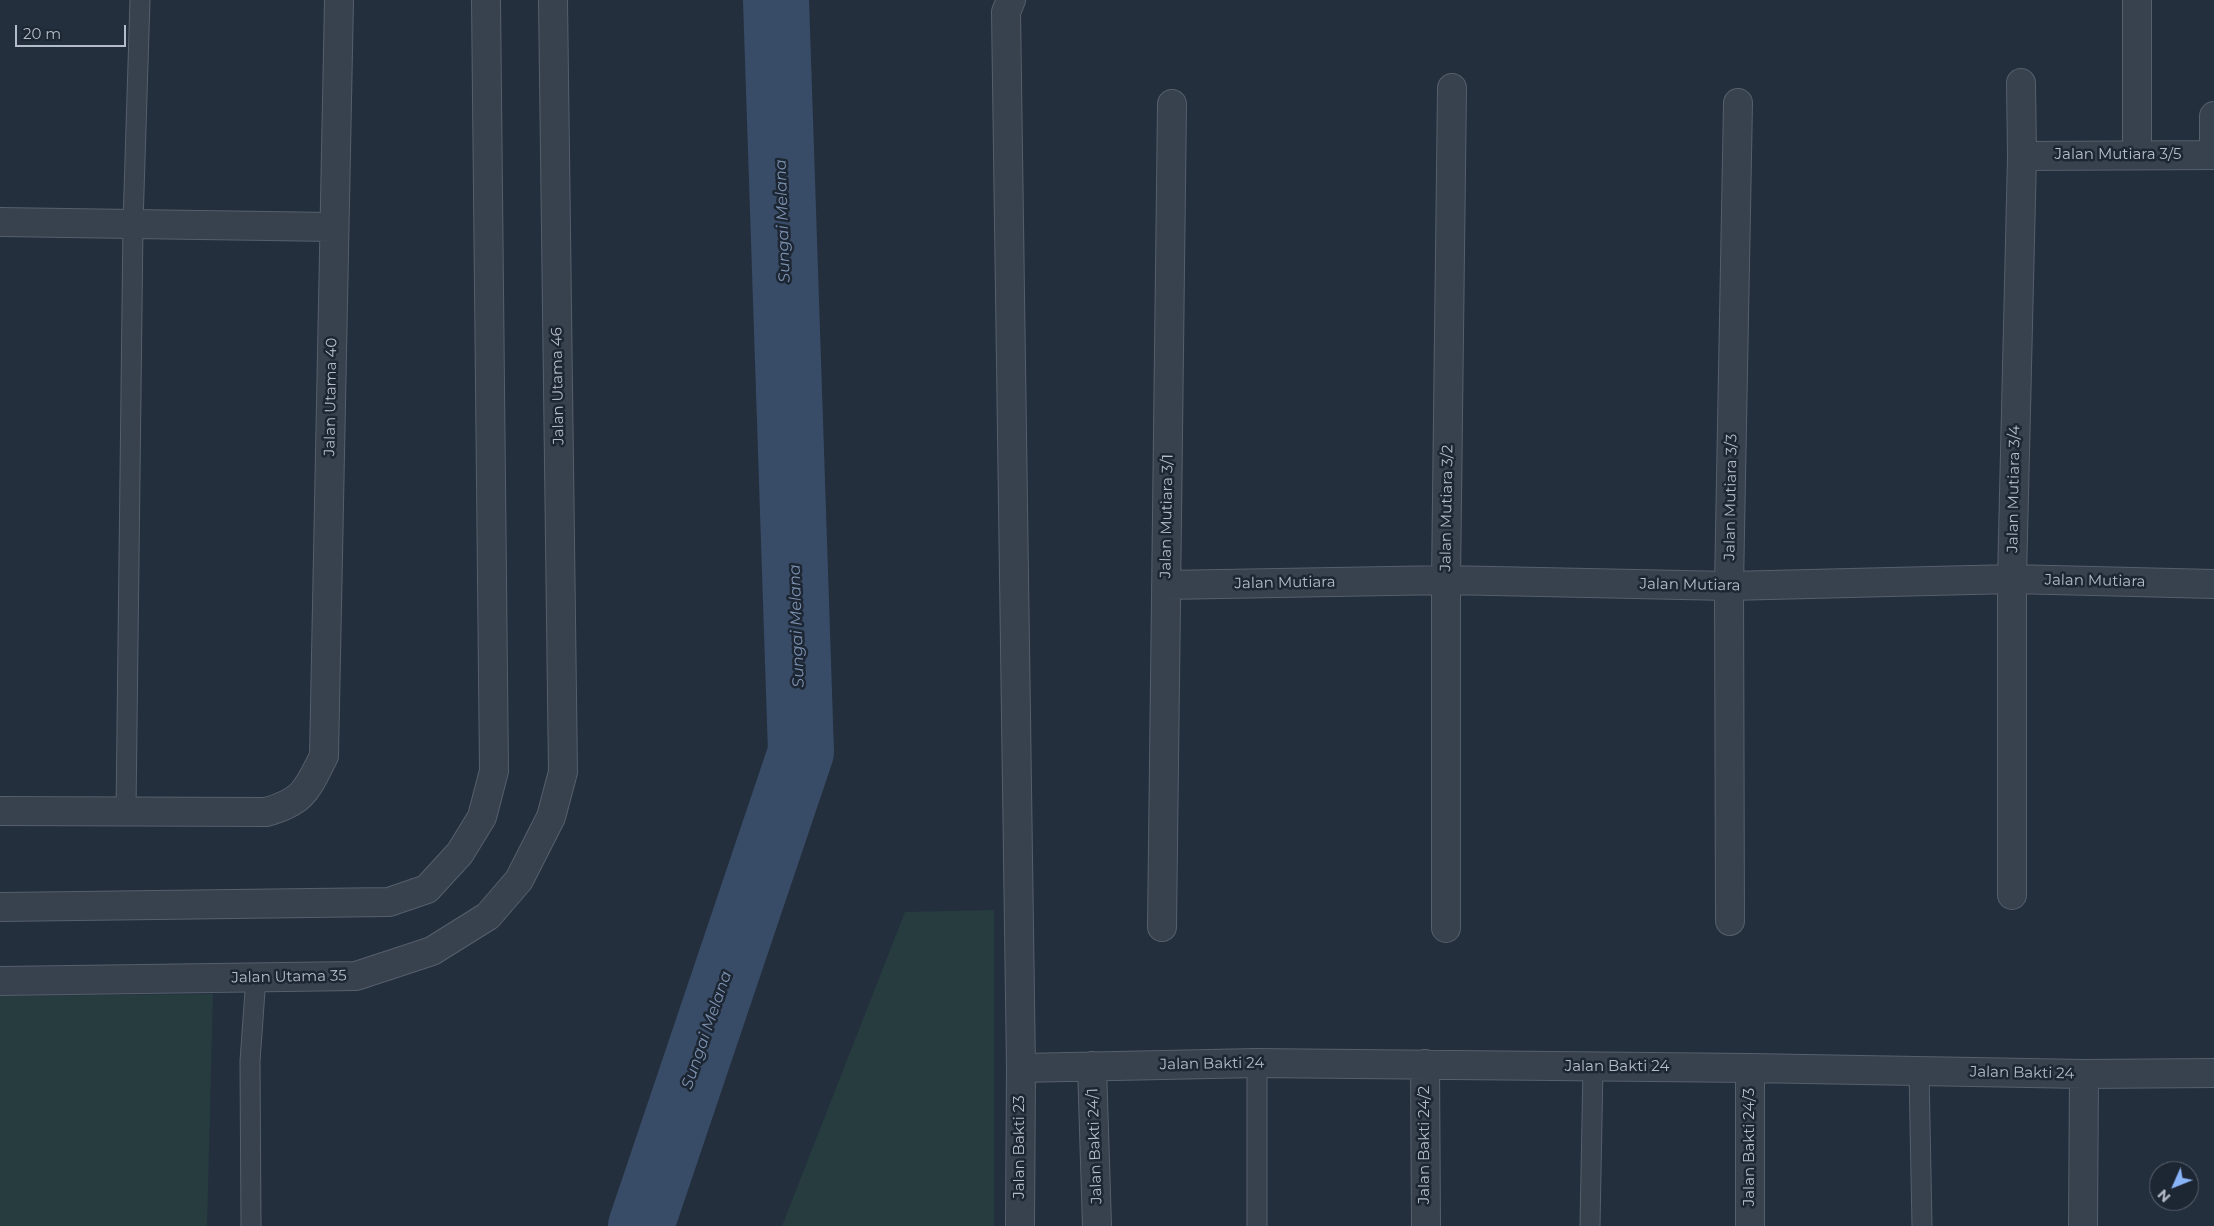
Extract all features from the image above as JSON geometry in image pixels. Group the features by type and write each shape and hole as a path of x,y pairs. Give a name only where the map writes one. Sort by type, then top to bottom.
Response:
{"street":[{"name":"Jalan Utama 40","path":"126,811 266,812 286,806 306,791 324,756 339,0"},
{"path":"0,907 389,902 426,889 460,853 482,817 494,772 486,0"},
{"name":"Jalan Utama 46","path":"553,0 563,772"},
{"name":"Jalan Bakti 23","path":"1011,0 1006,12 1020,1068 1020,1226"},
{"path":"2137,0 2137,155"},
{"name":"Jalan Mutiara 3/4","path":"2012,895 2012,579 2022,156 2021,83"},
{"name":"Jalan Mutiara 3/2","path":"1446,928 1446,580 1452,88"},
{"name":"Jalan Mutiara 3/3","path":"1730,921 1729,586 1738,103"},
{"name":"Jalan Mutiara 3/1","path":"1162,927 1172,104"},
{"path":"2214,116 2214,154"},
{"name":"Jalan Mutiara 3/5","path":"2022,156 2214,154"},
{"path":"0,222 334,227"},
{"name":"Jalan Mutiara","path":"1166,585 1446,580 1729,586 2012,579 2214,584"},
{"name":"Jalan Utama 35","path":"0,981 356,976 432,952 488,916 519,880 551,817 563,772"},
{"path":"0,811 126,811"},
{"name":"Jalan Bakti 24","path":"1020,1068 1257,1063 1750,1068 2084,1074 2214,1073"},
{"name":"Jalan Bakti 24/2","path":"1425,1064 1426,1226"},
{"name":"Jalan Bakti 24/1","path":"1092,1066 1097,1226"},
{"name":"Jalan Bakti 24/3","path":"1750,1068 1750,1226"},
{"path":"2083,1226 2084,1074"}],"lane":[{"path":"126,811 133,224 140,0"},
{"path":"251,1226 250,1061 256,978"},
{"path":"1257,1063 1257,1226"},
{"path":"1590,1226 1593,1067"},
{"path":"1918,1071 1922,1226"}],"green space":[{"path":"994,910 994,1226 782,1226 905,912"},
{"path":"213,994 207,1226 0,1226 0,996"}],"waterway":[{"name":"Sungai Melana","path":"641,1226 801,752 776,0"}]}
